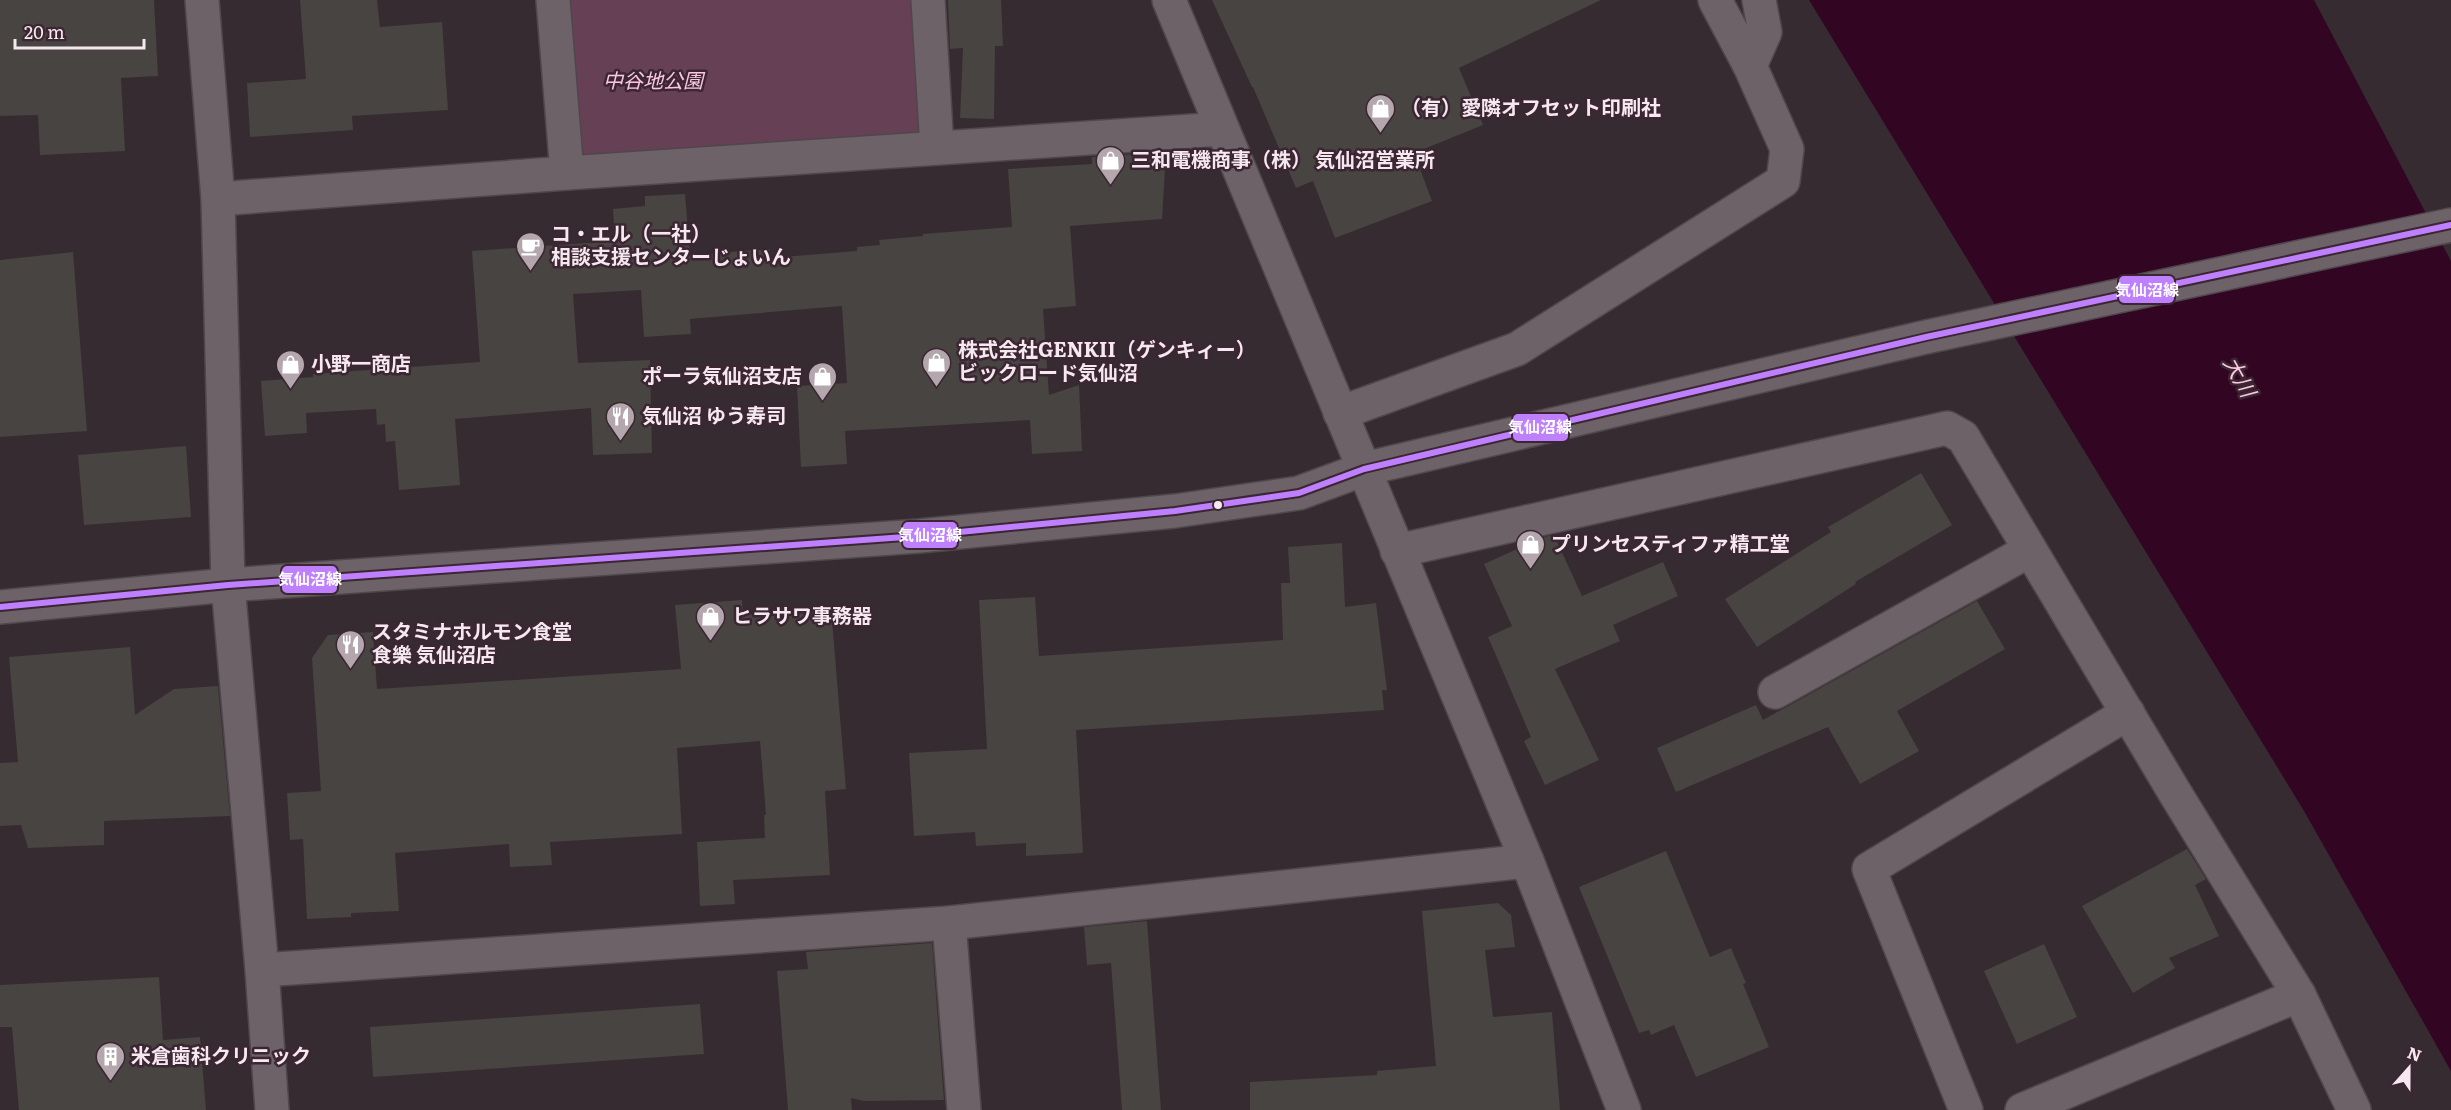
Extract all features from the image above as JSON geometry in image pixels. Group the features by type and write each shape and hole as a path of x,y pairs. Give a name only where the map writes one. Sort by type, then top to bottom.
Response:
{"street":[{"path":"202,0 218,199 228,585 272,1110"},
{"path":"553,0 567,173"},
{"path":"928,0 937,148"},
{"path":"1169,0 1527,861 1624,1110"},
{"path":"1340,413 1517,349 1783,181 1787,149 1750,66 1715,0"},
{"path":"1750,66 1765,32 1759,0"},
{"path":"218,199 1222,129"},
{"path":"0,607 228,585 919,536 1163,512 1299,493 1364,469 1926,337 2451,225"},
{"path":"1397,551 1947,428 1963,437 2299,995 2354,1110"},
{"path":"1775,692 2030,550"},
{"path":"1966,1110 1869,869 2128,713"},
{"path":"262,970 950,923 1527,861"},
{"path":"950,923 964,1110"},
{"path":"2022,1110 2299,995"}],"green space":[{"name":"中谷地公園","path":"556,0 921,0 930,143 572,167"}],"water":[{"name":"大川","path":"1809,0 2314,0 2451,261 2451,1071 2304,811"}],"building":[{"path":"0,0 154,0 158,76 121,78 125,151 40,155 38,115 0,116"},
{"path":"300,0 377,0 380,27 442,22 448,110 352,116 353,130 250,137 247,83 306,79"},
{"path":"948,0 1001,0 1003,46 995,46 994,119 960,118 963,48 950,49"},
{"path":"1212,0 1601,0 1459,68 1483,125 1414,153 1432,201 1335,238 1313,181 1296,188 1253,87"},
{"path":"1166,152 1162,219 1070,226 1076,306 1043,309 1049,395 1079,385 1082,451 1032,454 1030,420 845,431 847,464 801,467 797,386 847,383 842,306 690,319 691,334 644,337 641,290 573,294 578,363 650,360 652,453 593,455 591,408 455,419 460,485 399,490 395,441 386,442 385,424 377,425 376,409 306,413 307,433 265,436 261,381 313,377 313,374 480,362 472,251 615,241 613,209 645,206 645,196 685,194 690,255 770,249 770,258 857,251 857,247 880,245 879,240 1012,227 1008,169 1092,164 1092,157"},
{"path":"73,252 87,431 0,437 0,260"},
{"path":"186,446 191,517 84,525 78,455"},
{"path":"1921,473 1952,525 1855,582 1856,584 1757,647 1725,599 1831,532 1828,527"},
{"path":"1554,535 1582,596 1663,562 1678,596 1613,625 1620,641 1555,669 1599,760 1545,785 1524,741 1531,737 1488,637 1512,626 1484,564 1544,537"},
{"path":"1342,543 1345,607 1376,603 1387,690 1382,690 1384,710 1076,730 1083,853 1026,856 1026,843 976,846 975,832 914,836 909,753 987,749 979,600 1035,597 1039,656 1283,640 1281,583 1290,583 1288,547"},
{"path":"742,600 743,615 831,608 846,789 825,791 830,875 733,880 735,904 700,906 697,842 765,838 764,815 766,815 760,741 677,748 682,834 550,842 552,865 510,867 509,844 395,853 399,911 351,913 351,917 307,919 303,839 290,840 287,793 321,791 312,658 328,635 373,632 377,689 681,669 675,605"},
{"path":"1977,601 2005,649 1897,711 1919,751 1860,784 1828,727 1676,792 1657,748 1756,705 1763,720"},
{"path":"130,647 135,715 174,689 218,686 230,816 104,821 104,845 28,848 21,825 0,826 0,763 18,762 9,657"},
{"path":"2187,849 2206,879 2195,885 2219,936 2169,958 2175,968 2133,993 2082,906"},
{"path":"1666,851 1710,957 1731,948 1769,1047 1696,1077 1674,1025 1651,1035 1649,1030 1639,1033 1579,887"},
{"path":"1498,903 1511,915 1515,947 1485,950 1493,1017 1552,1012 1560,1110 1250,1110 1250,1082 1377,1075 1377,1071 1436,1066 1422,911"},
{"path":"1147,921 1161,1110 1122,1110 1111,963 1087,965 1084,927"},
{"path":"932,943 944,1100 864,1101 851,1098 852,1110 788,1110 777,971 808,969 806,952"},
{"path":"2044,944 2077,1017 2017,1044 1984,971"},
{"path":"159,977 163,1040 200,1037 206,1110 19,1110 12,1027 0,1027 0,985"},
{"path":"700,1004 704,1054 373,1077 370,1027"}],"transit line":[{"name":"気仙沼線","path":"0,607 228,585 919,536 1175,511 1299,493 1364,469 1926,337 2451,225"}],"place":[{"name":"（有）愛隣オフセット印刷社","path":"1380,134"},
{"name":"三和電機商事（株） 気仙沼営業所","path":"1110,186"},
{"name":"コ・エル（一社） 相談支援センターじょいん","path":"530,272"},
{"name":"株式会社GENKII（ゲンキィー） ビックロード気仙沼","path":"937,388"},
{"name":"小野一商店","path":"290,390"},
{"name":"ポーラ気仙沼支店","path":"823,402"},
{"name":"気仙沼 ゆう寿司","path":"621,442"},
{"name":"プリンセスティファ精工堂","path":"1530,570"},
{"name":"ヒラサワ事務器","path":"711,642"},
{"name":"スタミナホルモン食堂 食樂 気仙沼店","path":"351,670"},
{"name":"米倉歯科クリニック","path":"110,1082"}]}
